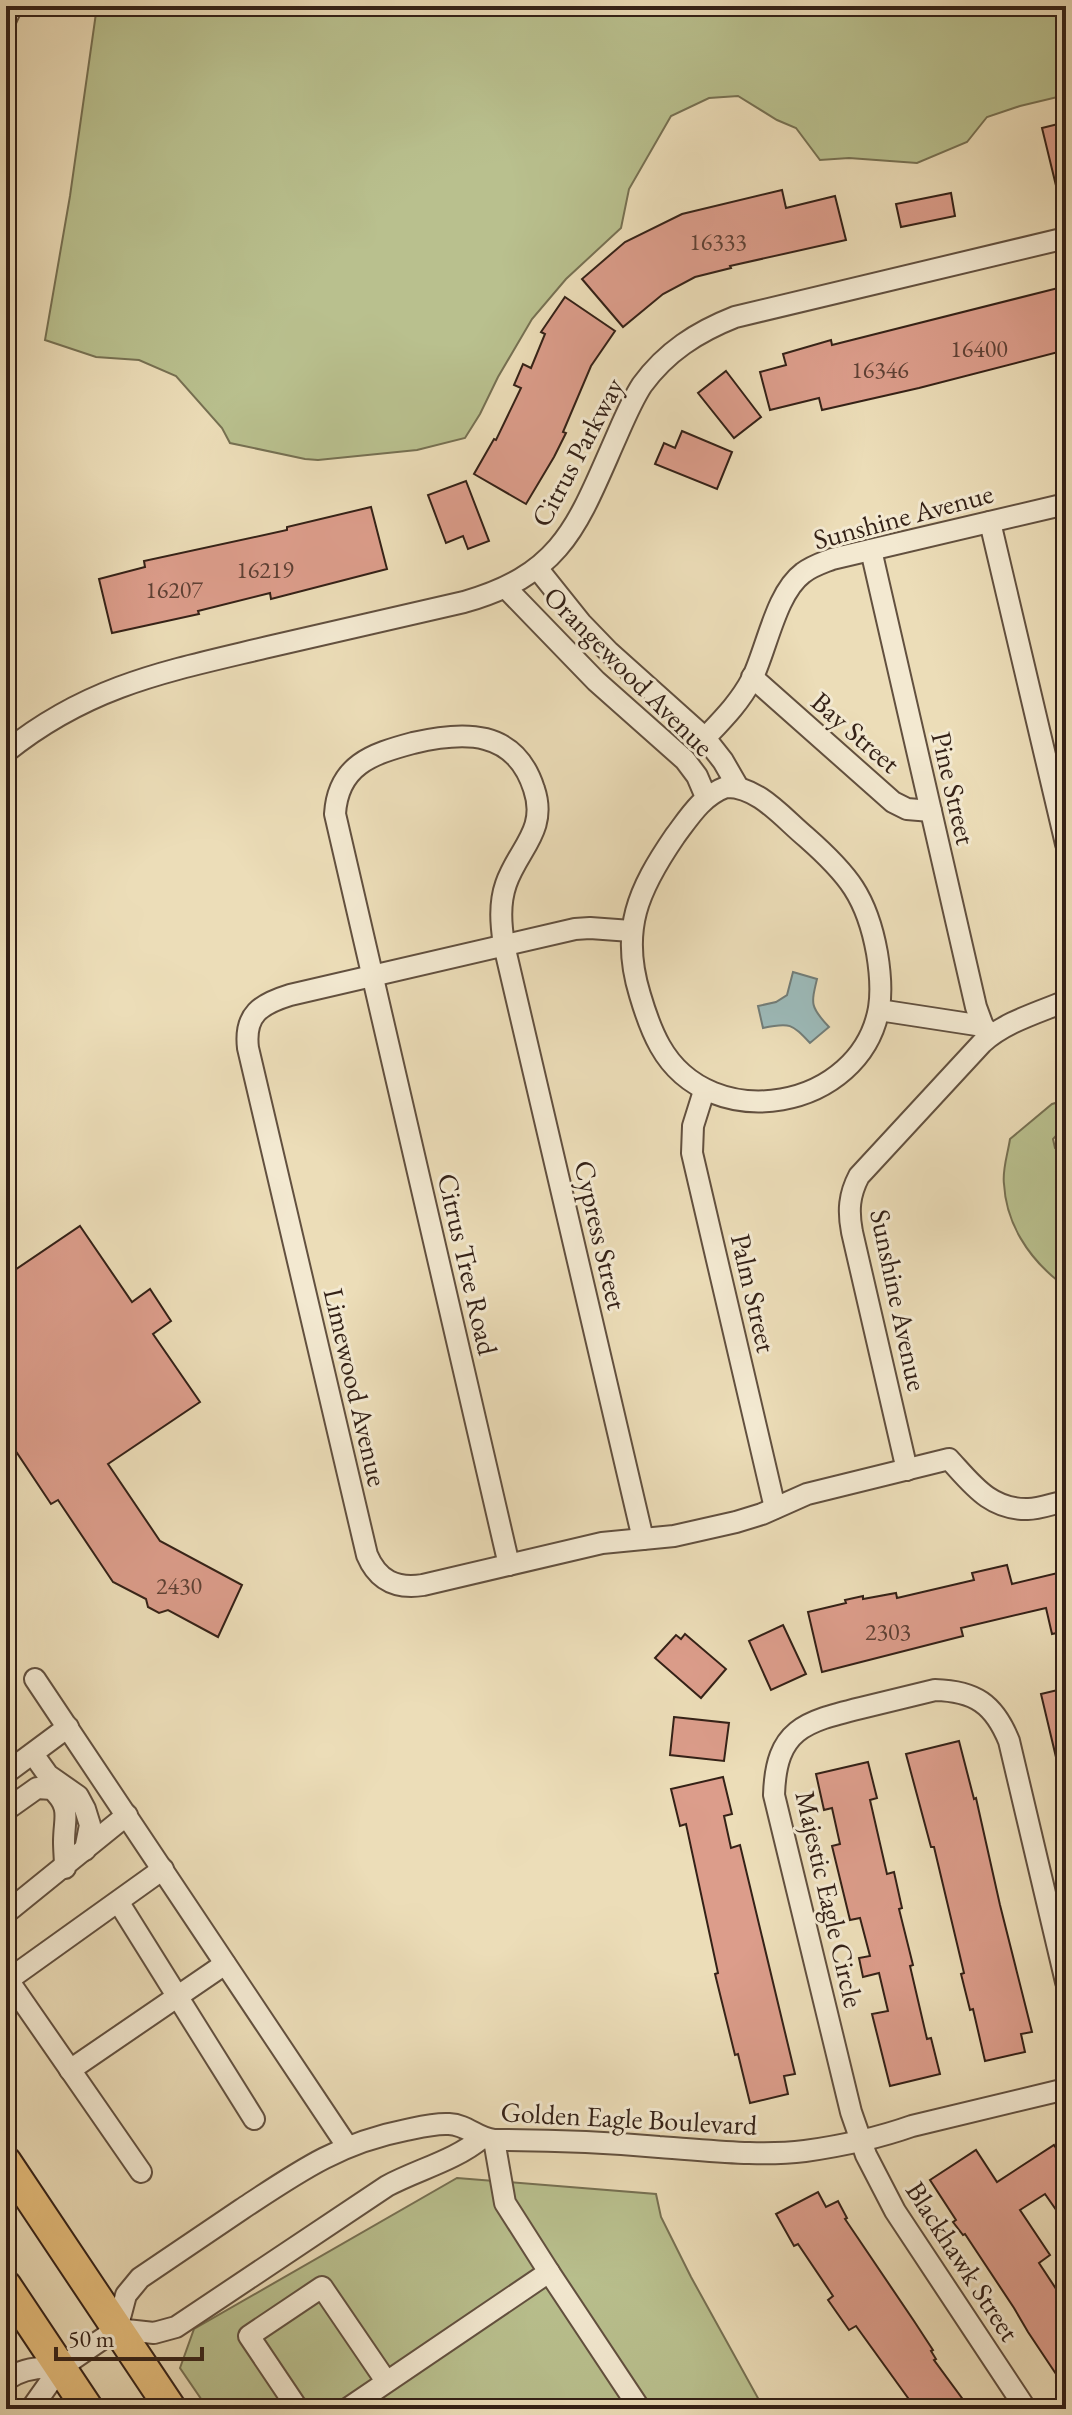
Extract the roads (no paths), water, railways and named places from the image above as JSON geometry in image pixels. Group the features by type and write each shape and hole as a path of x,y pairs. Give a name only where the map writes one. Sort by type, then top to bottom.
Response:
{"highway":[{"path":"6,2162 171,2409"},
{"path":"6,2286 88,2409"}],"street":[{"path":"6,19 12,6"},
{"name":"Citrus Parkway","path":"6,752 35,730 81,703 153,674 464,602 506,588 537,568 563,543 584,511 641,387 676,349 694,336 735,317 1066,238"},
{"name":"Sunshine Avenue","path":"705,738 735,705 752,677 784,598 802,574 832,559 1066,504"},
{"path":"990,522 1066,844"},
{"name":"Pine Street","path":"871,550 976,1007 987,1031"},
{"path":"537,568 581,623 622,665 705,738 738,787"},
{"name":"Orangewood Avenue","path":"506,588 605,689 685,760 697,776 706,797"},
{"path":"605,689 622,665"},
{"name":"Bay Street","path":"752,677 893,802 907,809 931,811"},
{"name":"Cypress Street","path":"372,976 337,826 336,802 344,780 361,762 389,750 454,735 484,737 512,752 530,776 538,805 537,820 525,851 506,884 501,913 504,945 643,1539"},
{"path":"726,787 738,787 761,798 831,859 855,889 864,907 876,948 881,990 879,1010 862,1049 847,1067 829,1081 787,1099 742,1101 704,1091 685,1078 671,1063 651,1029 633,970 630,951 635,913 654,869 684,823 706,797 726,787"},
{"name":"Limewood Avenue","path":"631,931 575,929 290,995 264,1006 248,1024 248,1048 370,1564 382,1579 411,1587 602,1543 674,1536 724,1525 750,1518 807,1494 949,1459 981,1495 996,1504 1030,1510 1066,1501"},
{"name":"Citrus Tree Road","path":"372,976 509,1565"},
{"name":"Sunshine Avenue","path":"907,1470 849,1219 851,1196 859,1176 987,1031 1066,1001"},
{"path":"879,1010 987,1031"},
{"name":"Palm Street","path":"704,1091 693,1126 692,1153 775,1508"},
{"path":"35,1679 347,2146"},
{"name":"Majestic Eagle Circle","path":"859,2140 774,1795 775,1772 780,1755 799,1729 825,1717 935,1690 966,1694 994,1713 1009,1741 1066,1982"},
{"path":"6,1773 68,1727"},
{"path":"33,1754 48,1775 78,1796 90,1825 85,1850"},
{"path":"6,1810 37,1788 52,1789 63,1799 66,1810 65,1868"},
{"path":"6,1913 127,1815"},
{"path":"141,2172 8,1980 163,1869"},
{"path":"119,1903 254,2119"},
{"path":"70,2070 225,1964"},
{"name":"Golden Eagle Boulevard","path":"117,2329 126,2295 140,2278 308,2166 347,2146 392,2133 445,2124 458,2125 488,2139 598,2142 772,2153 806,2151 1066,2089"},
{"path":"31,2409 60,2368 117,2329 154,2333 176,2327 387,2186 488,2139 505,2203 640,2409"},
{"name":"Blackhawk Street","path":"859,2140 895,2211 1026,2409"},
{"path":"347,2409 549,2272"},
{"path":"298,2409 249,2336 322,2287 386,2381"},
{"path":"6,2380 34,2368 60,2368"}],"water":[{"path":"793,972 817,979 814,1005 829,1027 810,1043 790,1026 763,1028 758,1006 776,1002 787,995"}]}
